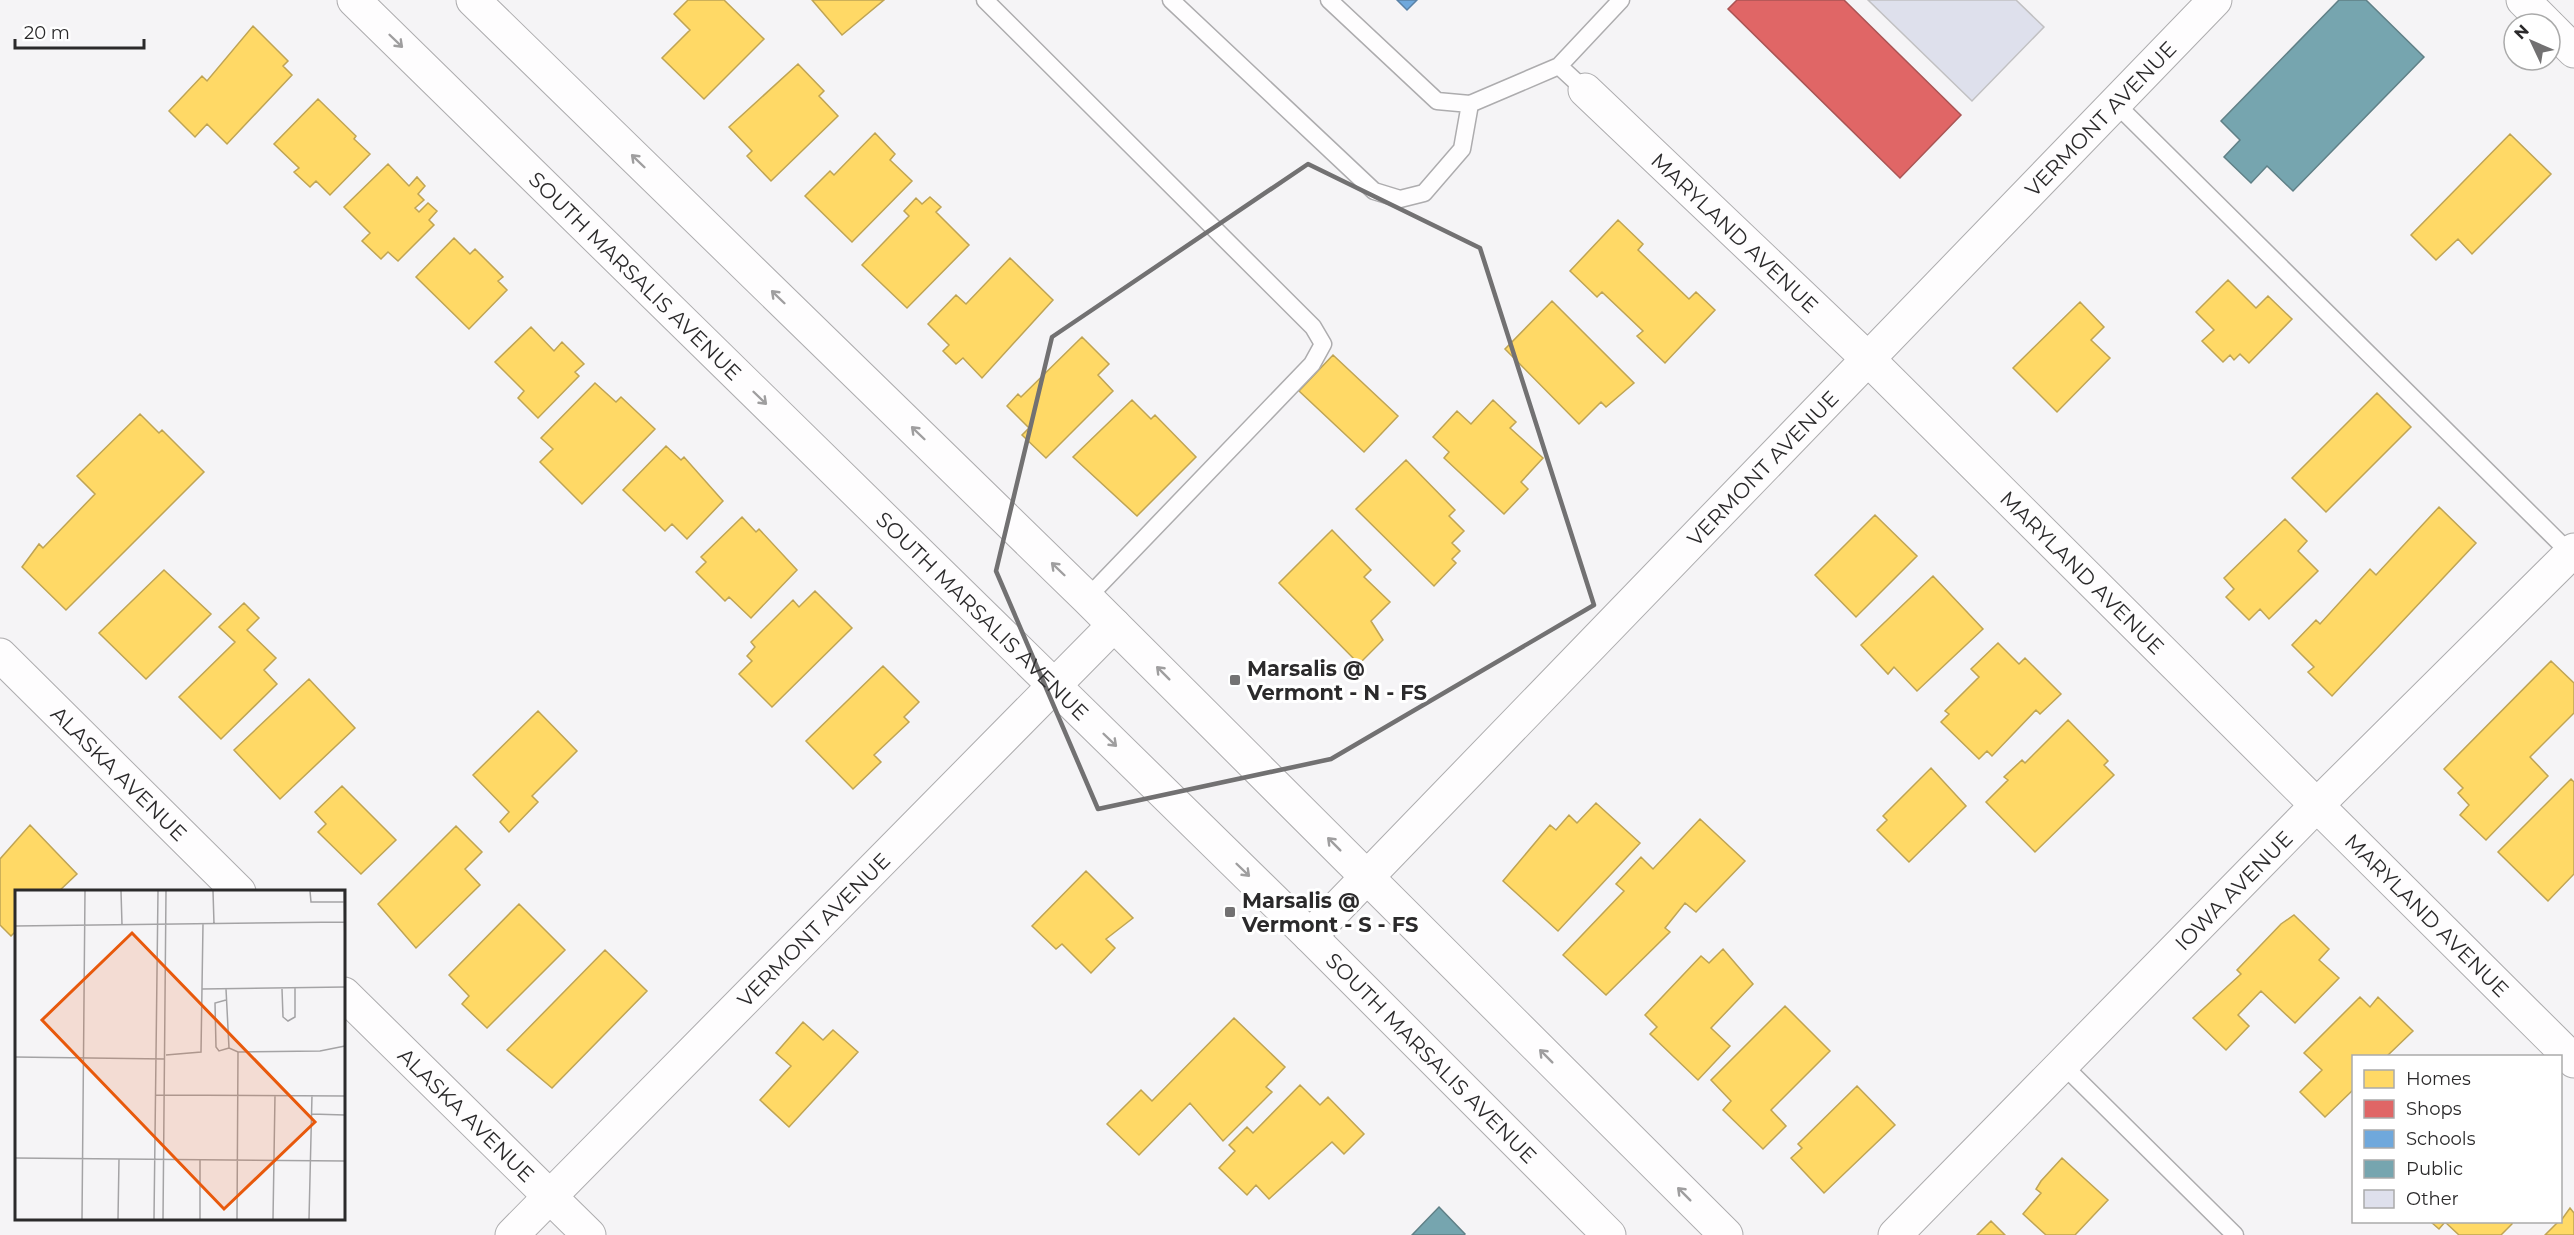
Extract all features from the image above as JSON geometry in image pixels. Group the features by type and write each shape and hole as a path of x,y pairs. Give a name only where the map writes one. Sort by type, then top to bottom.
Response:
{"street":[{"name":"SOUTH MARSALIS AVENUE","path":"354,0 1310,936 1609,1235"},
{"path":"473,0 1087,598 1726,1235"},
{"name":"VERMONT AVENUE","path":"1310,936 2215,0"},
{"path":"2523,0 2535,12"},
{"path":"2562,39 2574,51"},
{"name":"MARYLAND AVENUE","path":"1585,90 1867,358 2574,1061"},
{"name":"IOWA AVENUE","path":"1895,1235 2316,806 2573,553"},
{"name":"VERMONT AVENUE","path":"512,1235 1114,625"},
{"name":"ALASKA AVENUE","path":"0,655 239,890"},
{"name":"ALASKA AVENUE","path":"345,995 589,1235"}],"lane":[{"path":"985,0 1313,327 1323,344 1312,364 1087,598"},
{"path":"1171,0 1374,191 1400,199 1424,193 1462,149 1470,104"},
{"path":"1329,0 1437,101 1470,104 1559,66 1621,0"},
{"path":"1559,66 1585,90"},
{"path":"2115,103 2573,553"},
{"path":"2063,1065 2235,1235"}],"highlighted area":[{"path":"1308,164 1480,248 1594,605 1331,759 1098,809 996,571 1052,337"}],"building: Homes":[{"path":"688,0 724,0 764,39 704,99 662,58 690,30 674,14"},
{"path":"812,0 884,0 842,35"},
{"path":"253,26 288,61 283,66 292,75 227,144 207,124 195,137 169,111 202,76 207,81"},
{"path":"798,64 824,91 819,96 838,116 771,181 747,156 752,151 729,127"},
{"path":"318,99 356,136 354,139 370,154 330,195 316,181 310,187 294,172 299,168 274,144"},
{"path":"875,133 895,154 890,160 912,181 852,242 805,196 830,171 834,175"},
{"path":"2510,134 2551,174 2472,254 2458,239 2436,260 2411,235"},
{"path":"388,164 409,186 417,177 425,186 418,194 424,200 415,208 419,212 428,203 437,211 429,220 434,225 398,261 388,252 381,259 362,241 370,233 344,207"},
{"path":"930,197 941,207 936,212 969,245 907,308 862,265 909,216 904,211 916,198 922,204"},
{"path":"1618,220 1643,244 1638,250 1689,299 1696,292 1715,310 1665,363 1637,336 1643,331 1602,292 1597,297 1570,271"},
{"path":"454,238 470,254 475,249 503,277 498,281 507,290 469,329 416,277"},
{"path":"1010,258 1053,300 982,378 963,358 956,364 943,351 949,345 928,324 956,295 966,304"},
{"path":"2228,280 2256,308 2268,296 2292,319 2249,363 2240,354 2234,360 2230,355 2223,362 2202,341 2214,330 2196,312"},
{"path":"1552,301 1634,383 1606,407 1601,402 1579,424 1505,349"},
{"path":"2080,302 2104,327 2091,340 2110,358 2057,412 2013,368"},
{"path":"531,327 554,351 562,342 584,364 575,372 579,376 538,418 518,398 524,391 495,362"},
{"path":"1082,337 1109,364 1098,375 1113,391 1046,458 1022,435 1029,428 1007,406 1018,394 1021,397"},
{"path":"1333,355 1398,416 1364,452 1299,391"},
{"path":"595,383 616,402 621,397 655,429 582,504 540,462 553,449 541,438"},
{"path":"2377,393 2411,427 2326,512 2292,478"},
{"path":"1132,400 1151,419 1155,415 1196,457 1137,516 1073,457"},
{"path":"1493,400 1516,422 1510,428 1543,458 1521,482 1528,489 1504,514 1444,458 1449,452 1433,437 1457,411 1471,424"},
{"path":"140,414 159,433 162,430 204,472 66,610 22,567 39,544 43,548 95,494 77,476"},
{"path":"666,446 681,460 684,457 723,501 687,539 672,524 665,531 623,490"},
{"path":"1406,460 1455,510 1449,516 1464,531 1452,543 1460,551 1452,559 1456,563 1434,586 1356,509"},
{"path":"2439,507 2476,543 2332,696 2308,672 2314,667 2292,645 2316,620 2320,624 2370,569 2376,575"},
{"path":"1875,515 1917,556 1856,617 1815,575"},
{"path":"742,517 756,532 759,529 797,570 751,618 729,597 725,601 696,572 706,562 701,557"},
{"path":"2285,519 2307,541 2298,551 2318,571 2269,619 2260,609 2249,620 2226,597 2234,589 2224,578"},
{"path":"1332,530 1371,570 1364,577 1390,602 1371,621 1383,640 1359,664 1279,583"},
{"path":"164,570 211,614 146,679 99,633"},
{"path":"1933,576 1983,629 1917,691 1894,667 1888,674 1861,645"},
{"path":"815,591 852,628 772,707 739,674 752,661 747,656 755,647 751,642 793,600 799,607"},
{"path":"244,603 259,618 247,630 276,658 264,670 277,684 221,739 179,697 235,642 219,627"},
{"path":"1998,643 2019,664 2025,658 2061,694 2040,714 2036,710 1992,756 1987,751 1979,759 1941,722 1949,714 1945,711 1979,677 1971,669"},
{"path":"2551,661 2574,683 2574,713 2530,757 2548,776 2486,840 2460,815 2469,805 2458,793 2463,788 2444,769"},
{"path":"883,666 919,702 904,717 909,722 874,755 881,762 853,789 806,741"},
{"path":"309,679 355,728 280,799 234,750"},
{"path":"538,711 577,751 532,796 538,802 509,832 500,822 509,812 473,775"},
{"path":"2068,720 2108,761 2104,765 2114,775 2035,852 1986,802 2008,780 2004,777 2022,760 2025,763"},
{"path":"1931,768 1966,806 1909,862 1877,830 1887,820 1883,816"},
{"path":"2571,779 2574,782 2574,874 2548,901 2498,852"},
{"path":"342,786 396,840 361,874 318,832 326,824 315,812"},
{"path":"1596,803 1640,843 1558,931 1503,881 1550,825 1556,830 1569,815 1577,823"},
{"path":"1700,819 1745,861 1696,912 1685,903 1665,928 1670,932 1606,995 1563,955 1624,891 1616,884 1641,857 1653,869"},
{"path":"30,825 77,874 60,890 15,890 15,932 11,936 0,925 0,859"},
{"path":"456,826 482,852 465,869 480,885 416,948 378,904"},
{"path":"1086,871 1133,918 1106,939 1115,948 1091,973 1062,944 1056,949 1032,926"},
{"path":"519,904 565,950 487,1028 462,1004 469,996 449,975"},
{"path":"2294,915 2329,949 2319,960 2339,978 2295,1023 2261,991 2238,1015 2249,1026 2226,1050 2193,1018 2241,974 2237,970 2281,924"},
{"path":"1723,949 1753,984 1711,1028 1730,1046 1698,1080 1650,1034 1657,1027 1645,1015 1701,956 1709,963"},
{"path":"605,950 647,991 552,1088 507,1050"},
{"path":"2360,997 2370,1007 2378,997 2413,1031 2388,1055 2352,1055 2352,1091 2325,1117 2300,1092 2322,1070 2304,1053"},
{"path":"1785,1006 1830,1051 1771,1110 1786,1126 1763,1149 1723,1110 1731,1101 1711,1080"},
{"path":"1234,1018 1285,1067 1266,1087 1272,1092 1223,1141 1190,1103 1139,1155 1107,1124 1141,1090 1152,1101"},
{"path":"803,1022 823,1040 833,1030 858,1052 789,1127 760,1100 791,1066 776,1053"},
{"path":"1300,1085 1320,1105 1328,1097 1364,1134 1344,1154 1332,1142 1269,1199 1256,1185 1247,1195 1219,1168 1235,1151 1229,1145 1247,1127 1253,1133"},
{"path":"1857,1086 1895,1125 1824,1193 1791,1158 1802,1148 1798,1144"},
{"path":"2062,1158 2108,1200 2075,1235 2046,1235 2023,1214 2041,1193 2036,1189 2041,1181"},
{"path":"2570,1208 2574,1213 2574,1235 2545,1235 2557,1223 2562,1223"},
{"path":"1991,1221 2005,1235 1977,1235"},
{"path":"2432,1223 2444,1223 2439,1229"},
{"path":"2446,1223 2512,1223 2501,1235 2459,1235"}],"building: Shops":[{"path":"1737,0 1844,0 1961,115 1900,178 1728,9"}],"building: Schools":[{"path":"1397,0 1417,0 1407,10"}],"building: Public":[{"path":"2339,0 2366,0 2424,57 2293,191 2267,166 2251,183 2224,157 2240,140 2221,121"},
{"path":"1439,1207 1465,1234 1412,1235"}],"building: Other":[{"path":"1868,0 2016,0 2044,27 1972,101"}],"place":[{"name":"Marsalis @ Vermont - N - FS","path":"1235,680"},
{"name":"Marsalis @ Vermont - S - FS","path":"1230,912"}]}
